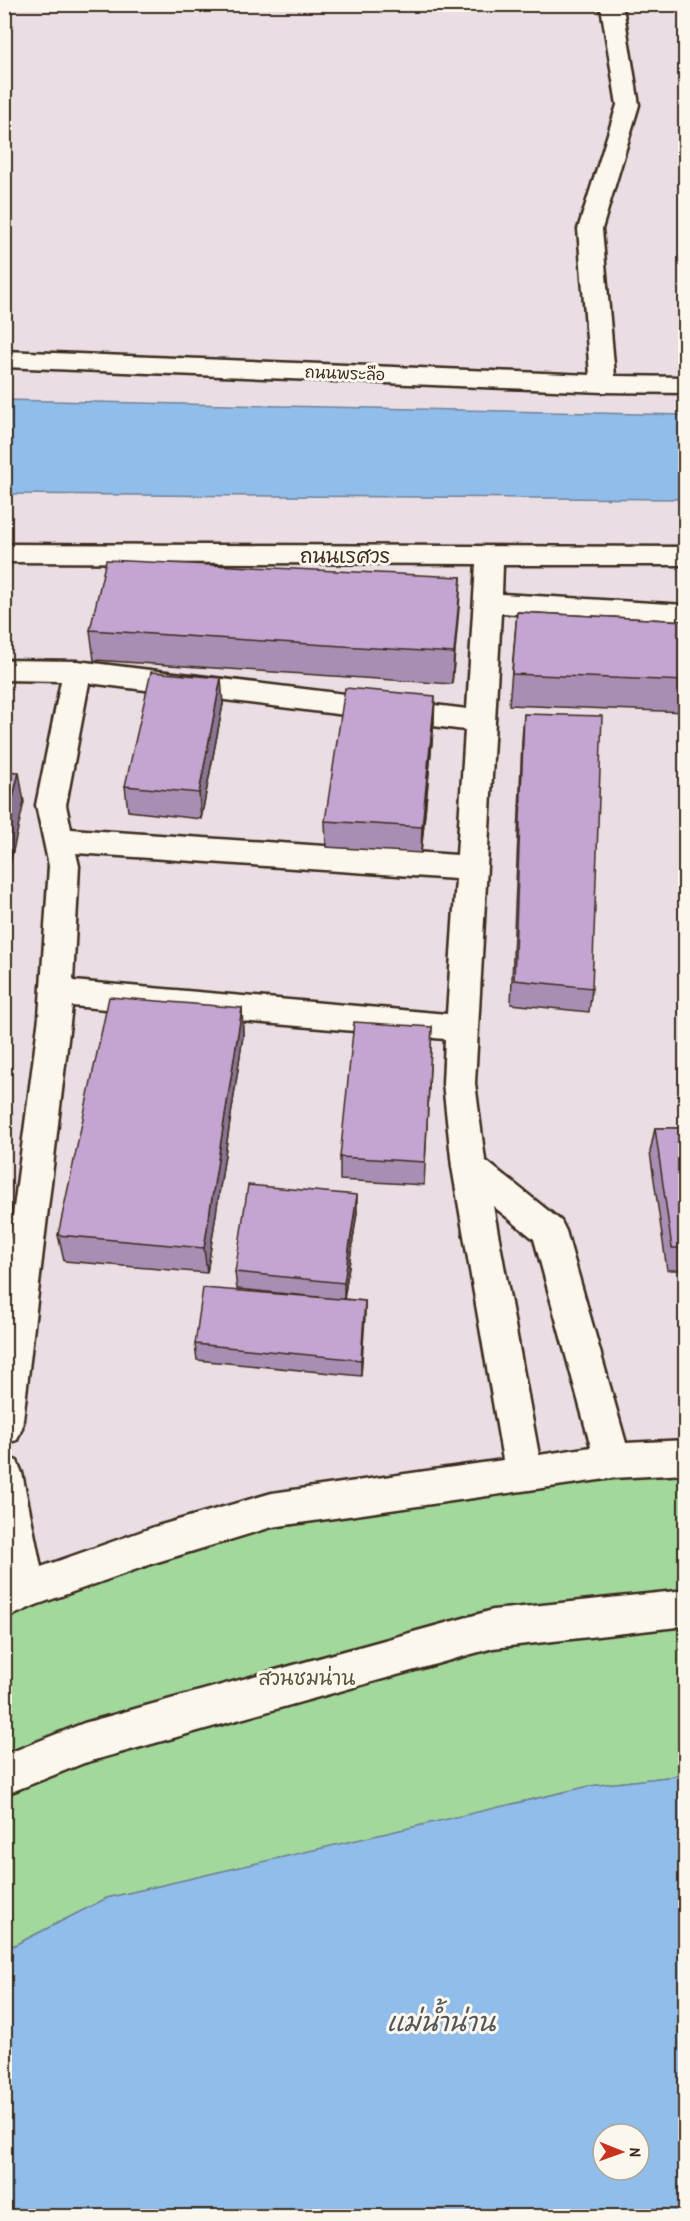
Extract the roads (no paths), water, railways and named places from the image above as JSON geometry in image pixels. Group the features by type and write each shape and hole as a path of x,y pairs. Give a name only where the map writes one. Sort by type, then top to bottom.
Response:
{"street":[{"path":"603,384 590,229 628,105 613,13 609,4"},
{"name":"ถนนพระลือ","path":"4,359 686,386"},
{"name":"ถนนเรศวร","path":"4,553 686,556"},
{"path":"490,556 459,1083 469,1167 524,1473"},
{"path":"488,603 686,615"},
{"path":"4,670 77,671 481,721"},
{"path":"4,1428 57,992 64,866 51,805 77,671"},
{"path":"58,840 472,868"},
{"path":"57,992 462,1028"},
{"path":"469,1167 549,1231 613,1461"},
{"path":"4,1473 16,1595 154,1545 272,1510 613,1461 686,1457"},
{"path":"4,1775 84,1743 493,1629 686,1608"}],"water":[{"path":"5,400 685,415 685,499 5,494"},
{"name":"แม่น้ำน่าน","path":"685,1775 685,2216 5,2216 5,1950 107,1898 590,1786"}],"park label":[{"name":"สวนชมน่าน","path":"307,1677"}]}
